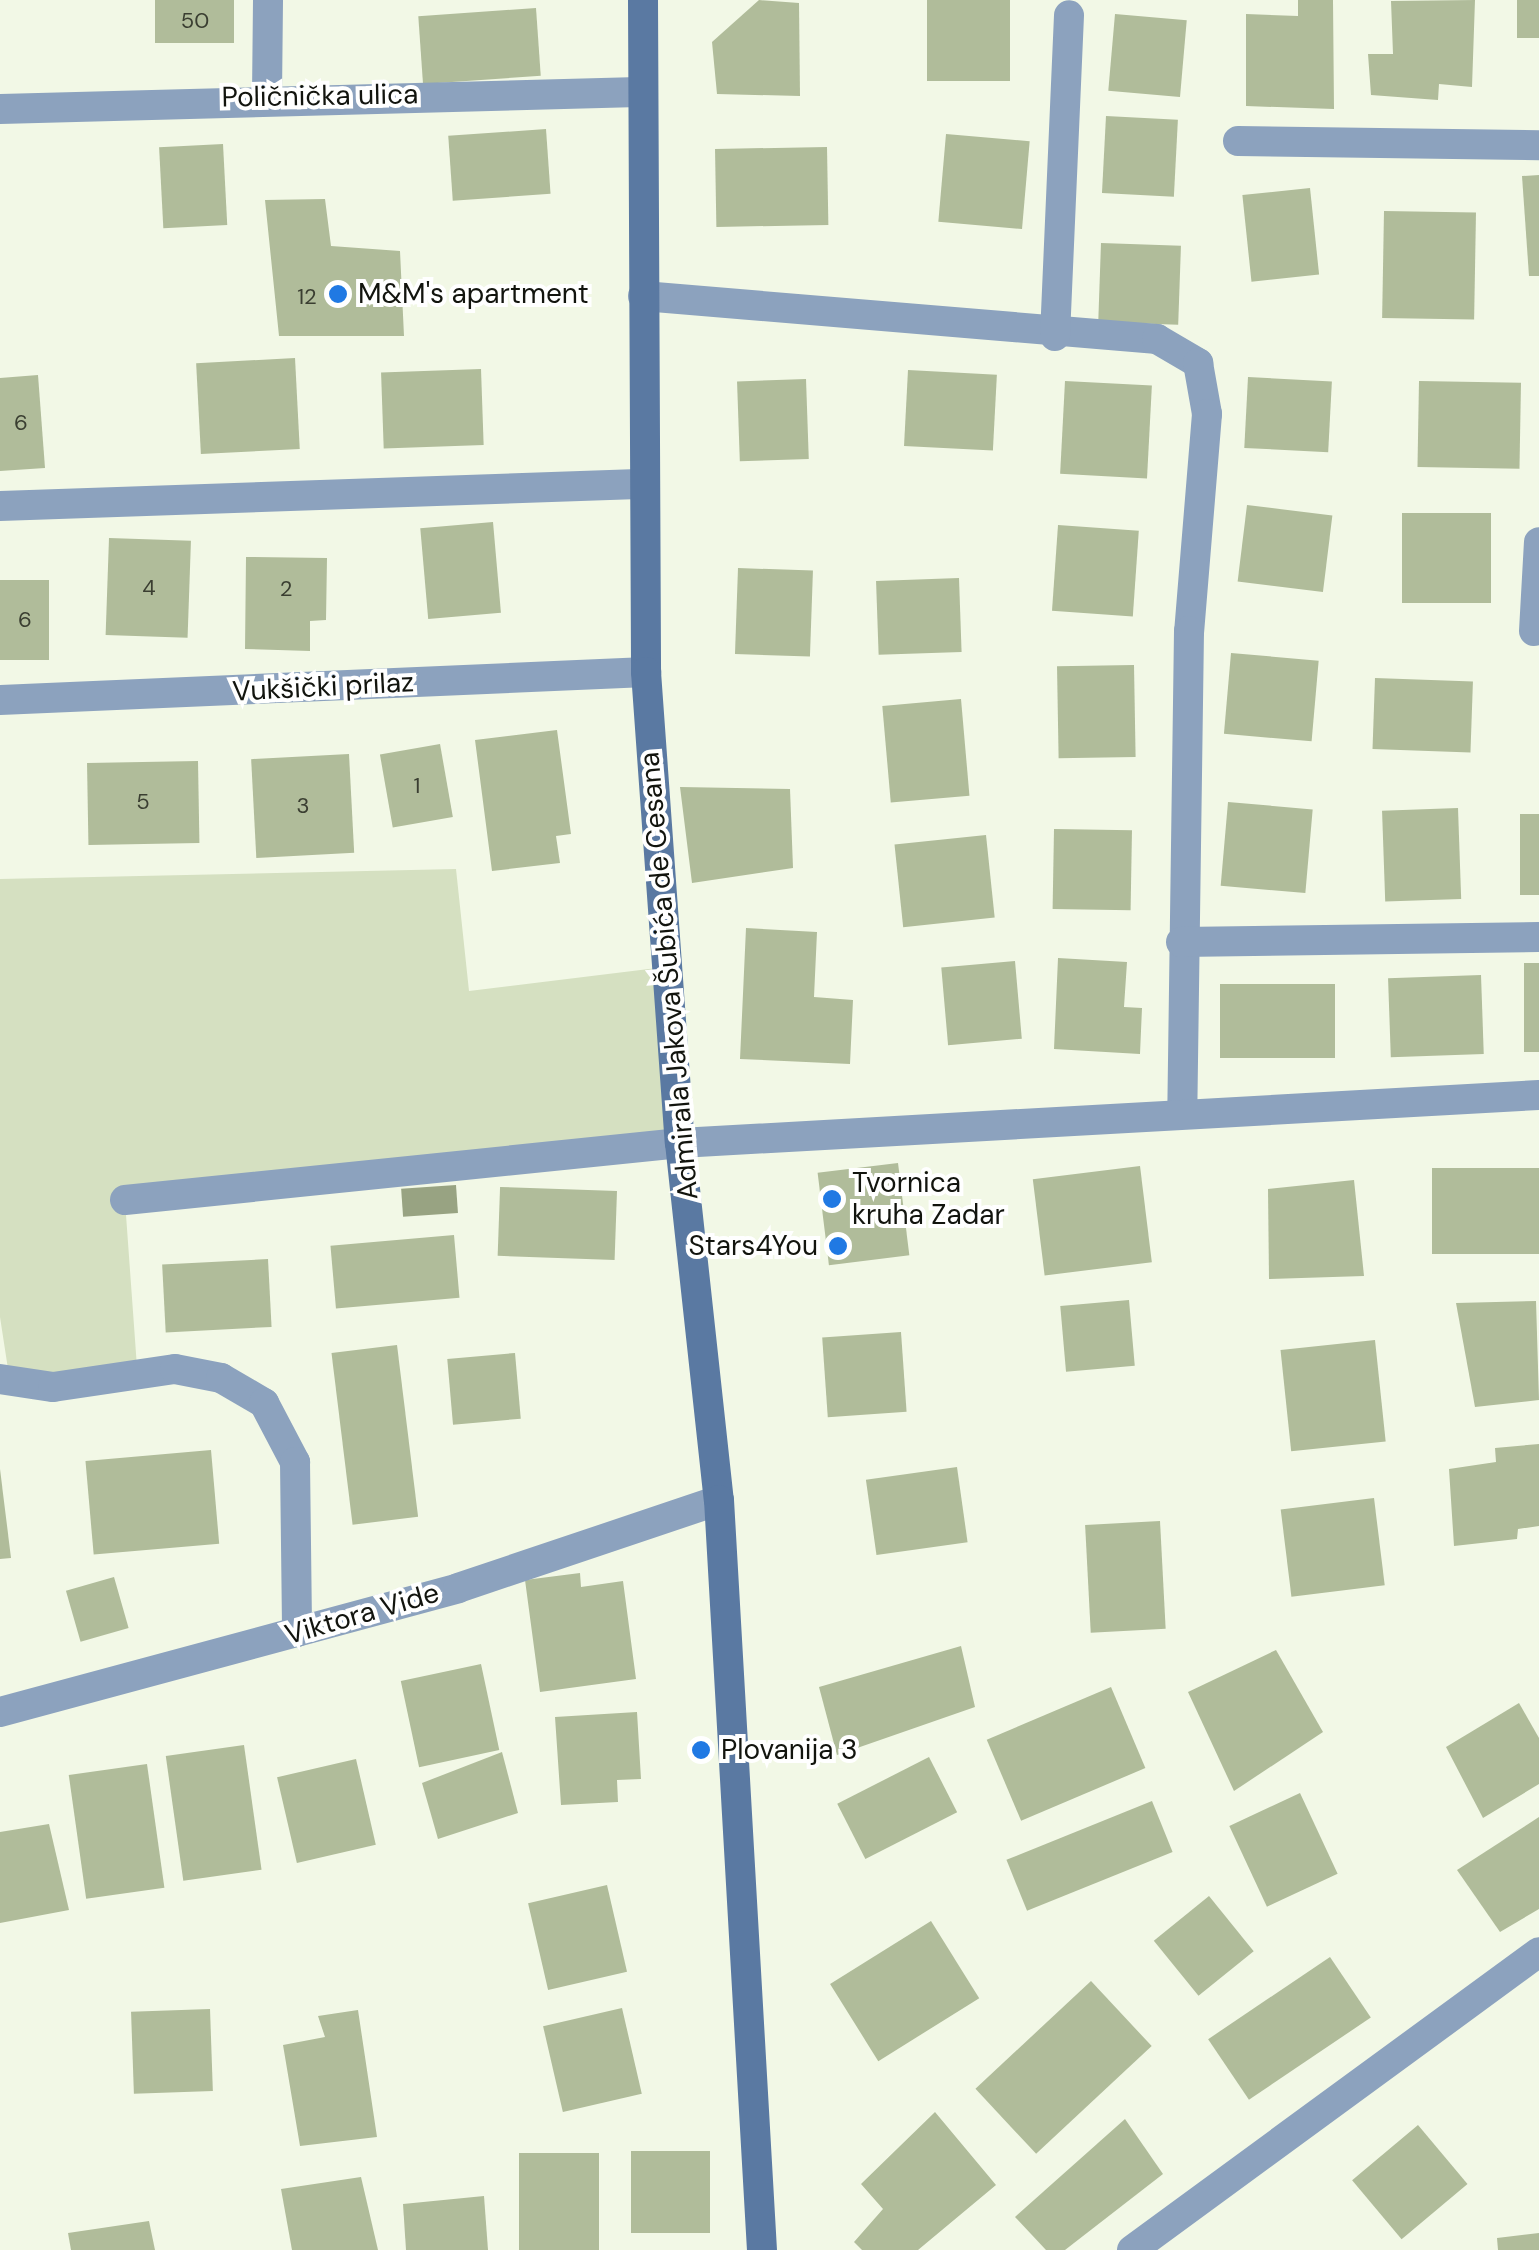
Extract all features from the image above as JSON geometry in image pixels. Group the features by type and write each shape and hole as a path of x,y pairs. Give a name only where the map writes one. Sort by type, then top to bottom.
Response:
{"street":[{"path":"267,96 268,0"},
{"name":"Admirala Jakova Šubića de Cesana","path":"643,0 639,92 643,296 639,484 646,672 680,1143 719,1500 759,2249"},
{"path":"1055,336 1069,16"},
{"name":"Poličnička ulica","path":"0,109 267,96 639,92"},
{"path":"1238,141 1539,144"},
{"path":"643,296 1055,336 1157,339 1198,363 1207,414 1181,942 1182,1113"},
{"path":"0,506 639,484"},
{"path":"1534,631 1539,542"},
{"name":"Vukšički prilaz","path":"0,700 646,672"},
{"path":"1181,942 1539,937"},
{"path":"125,1200 680,1143 1539,1095"},
{"path":"0,1379 52,1387 174,1369 222,1378 264,1403 295,1462 297,1632"},
{"name":"Viktora Vide","path":"0,1712 297,1632 719,1500"},
{"path":"1132,2250 1539,1952"}],"shaded area":[{"path":"456,869 469,991 665,967 680,1143 125,1201 138,1381 10,1382 0,1317 0,879"},
{"path":"456,1185 458,1213 403,1217 401,1189"}],"building":[{"path":"155,0 234,0 234,43 155,43"},
{"path":"759,0 799,3 800,96 717,94 712,42"},
{"path":"927,0 1010,0 1010,81 927,81"},
{"path":"1298,0 1333,0 1334,109 1246,106 1246,14 1298,16"},
{"path":"1475,0 1472,87 1439,84 1438,100 1371,95 1368,54 1393,54 1391,1"},
{"path":"1517,0 1539,0 1539,38 1517,38"},
{"path":"536,8 541,76 423,84 418,16"},
{"path":"1115,14 1187,20 1180,97 1108,91"},
{"path":"1106,116 1178,120 1174,197 1102,193"},
{"path":"546,129 551,194 453,201 448,136"},
{"path":"946,134 1030,141 1022,229 938,222"},
{"path":"223,144 227,225 163,228 159,147"},
{"path":"827,147 828,225 716,227 715,149"},
{"path":"1539,175 1539,276 1529,276 1522,176"},
{"path":"1310,188 1319,275 1251,282 1242,195"},
{"name":"M&M's apartment","path":"325,199 331,246 400,251 404,336 279,336 265,200"},
{"path":"1384,211 1476,213 1474,320 1382,318"},
{"path":"1101,243 1181,246 1178,325 1098,322"},
{"path":"295,358 300,449 201,454 196,363"},
{"path":"481,369 484,445 384,448 381,372"},
{"path":"908,370 997,375 993,451 904,446"},
{"path":"38,375 45,468 0,471 0,378"},
{"path":"1248,377 1332,381 1328,452 1244,448"},
{"path":"806,379 809,459 740,461 737,381"},
{"path":"1065,381 1152,386 1147,478 1060,474"},
{"path":"1419,381 1521,383 1519,469 1417,467"},
{"path":"1247,505 1332,515 1323,592 1238,581"},
{"path":"1402,513 1491,513 1491,603 1402,603"},
{"path":"493,522 501,613 428,619 420,528"},
{"path":"1058,525 1139,531 1133,616 1052,611"},
{"path":"109,538 191,541 188,638 106,635"},
{"path":"246,557 327,558 326,620 310,621 310,651 245,649"},
{"path":"738,568 813,571 810,657 735,654"},
{"path":"959,578 962,652 879,655 876,581"},
{"path":"0,580 49,580 49,660 0,660"},
{"path":"1231,653 1319,661 1312,741 1224,734"},
{"path":"1134,665 1136,757 1059,758 1057,666"},
{"path":"1375,678 1473,681 1470,752 1373,749"},
{"path":"961,699 969,796 891,803 882,706"},
{"path":"557,730 571,834 556,836 560,863 492,871 475,740"},
{"path":"440,744 453,817 393,827 380,755"},
{"path":"349,754 354,853 256,858 251,759"},
{"path":"198,761 199,843 88,845 87,763"},
{"path":"680,787 790,789 793,868 692,883"},
{"path":"1228,802 1313,809 1305,893 1221,886"},
{"path":"1458,808 1461,899 1385,902 1382,811"},
{"path":"1520,814 1539,814 1539,895 1520,895"},
{"path":"1054,829 1132,830 1131,910 1053,909"},
{"path":"986,835 995,918 903,927 895,845"},
{"path":"746,928 817,932 814,997 853,1000 850,1064 740,1059"},
{"path":"1058,958 1127,962 1124,1007 1142,1008 1140,1054 1054,1049"},
{"path":"1015,961 1022,1039 948,1045 941,967"},
{"path":"1524,963 1539,963 1539,1052 1524,1052"},
{"path":"1481,975 1484,1054 1391,1057 1388,978"},
{"path":"1220,984 1335,984 1335,1058 1220,1058"},
{"path":"898,1163 909,1255 829,1265 818,1173"},
{"path":"1140,1166 1152,1262 1045,1275 1033,1179"},
{"path":"1432,1168 1539,1168 1539,1254 1432,1254"},
{"path":"1354,1180 1364,1276 1269,1279 1268,1189"},
{"path":"500,1187 617,1191 615,1260 498,1256"},
{"path":"454,1235 459,1298 336,1309 330,1246"},
{"path":"268,1259 272,1327 166,1332 162,1265"},
{"path":"1129,1300 1135,1366 1066,1372 1060,1306"},
{"path":"1536,1301 1539,1400 1475,1407 1456,1303"},
{"path":"901,1332 907,1412 828,1417 822,1338"},
{"path":"1375,1340 1386,1441 1291,1451 1281,1350"},
{"path":"397,1345 418,1517 353,1525 331,1353"},
{"path":"515,1353 521,1419 453,1425 447,1359"},
{"path":"1539,1444 1539,1526 1518,1529 1517,1539 1454,1546 1449,1469 1496,1462 1495,1448"},
{"path":"211,1450 219,1544 94,1555 85,1461"},
{"path":"957,1467 968,1542 876,1555 866,1480"},
{"path":"0,1469 11,1558 0,1559"},
{"path":"1374,1498 1385,1585 1291,1597 1281,1509"},
{"path":"1160,1521 1166,1629 1091,1633 1085,1525"},
{"path":"580,1573 581,1587 623,1581 636,1679 540,1692 525,1580"},
{"path":"114,1577 129,1628 81,1642 66,1591"},
{"path":"961,1646 975,1707 837,1755 819,1687"},
{"path":"1276,1650 1323,1732 1234,1791 1188,1692"},
{"path":"481,1664 499,1750 419,1767 401,1681"},
{"path":"1111,1687 1145,1768 1021,1821 987,1740"},
{"path":"1519,1703 1539,1738 1539,1784 1483,1818 1446,1747"},
{"path":"637,1712 641,1779 617,1780 618,1802 561,1805 555,1717"},
{"path":"244,1745 262,1870 183,1881 166,1756"},
{"path":"502,1752 518,1813 438,1839 422,1783"},
{"path":"929,1757 957,1812 865,1859 837,1804"},
{"path":"356,1759 376,1845 297,1863 277,1777"},
{"path":"147,1764 164,1888 86,1899 69,1775"},
{"path":"1300,1793 1338,1874 1267,1907 1229,1826"},
{"path":"1152,1801 1173,1852 1027,1911 1006,1860"},
{"path":"1539,1817 1539,1909 1500,1932 1457,1870"},
{"path":"49,1824 69,1910 0,1923 0,1832"},
{"path":"607,1885 627,1972 548,1990 528,1903"},
{"path":"1209,1896 1254,1951 1199,1996 1154,1941"},
{"path":"931,1921 979,1998 878,2061 830,1984"},
{"path":"1330,1957 1371,2018 1249,2100 1208,2039"},
{"path":"1091,1981 1152,2046 1036,2154 975,2089"},
{"path":"622,2008 642,2094 563,2112 543,2026"},
{"path":"210,2009 213,2091 134,2094 131,2012"},
{"path":"358,2010 377,2137 300,2146 283,2045 325,2037 318,2016"},
{"path":"935,2112 996,2185 918,2250 862,2250 854,2242 883,2209 861,2184"},
{"path":"1125,2119 1163,2174 1065,2250 1046,2250 1015,2217"},
{"path":"1418,2125 1467,2184 1402,2239 1352,2180"},
{"path":"631,2151 710,2151 710,2233 631,2233"},
{"path":"519,2153 599,2153 599,2250 519,2250"},
{"path":"361,2177 378,2250 292,2250 281,2189"},
{"path":"484,2196 488,2250 406,2250 403,2204"},
{"path":"149,2221 155,2250 71,2250 68,2233"},
{"path":"1539,2233 1539,2250 1498,2250 1497,2238"}],"place":[{"name":"M&M's apartment","path":"338,294"},
{"name":"Tvornica kruha Zadar","path":"832,1199"},
{"name":"Stars4You","path":"838,1246"},
{"name":"Plovanija 3","path":"701,1750"}]}
